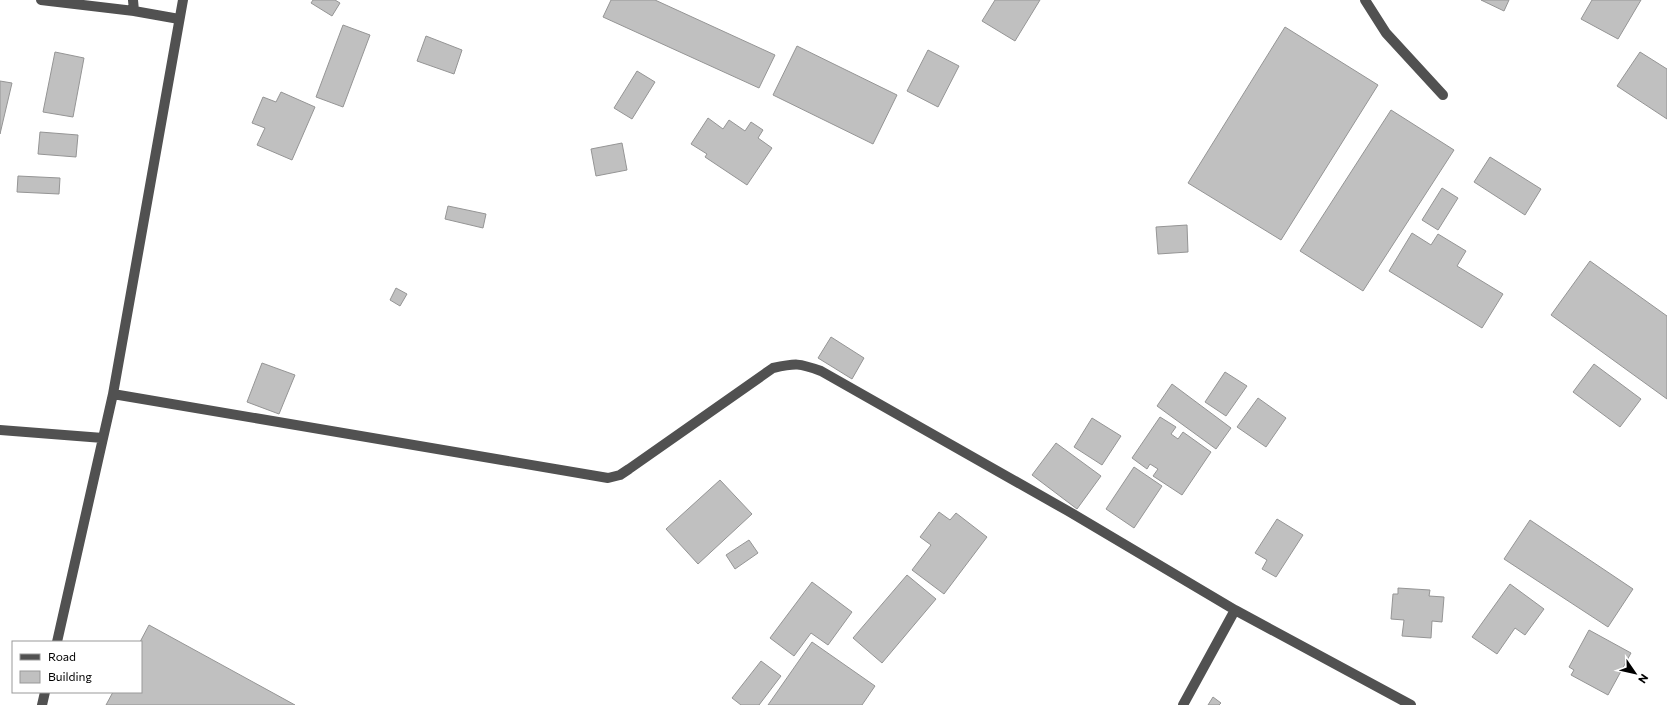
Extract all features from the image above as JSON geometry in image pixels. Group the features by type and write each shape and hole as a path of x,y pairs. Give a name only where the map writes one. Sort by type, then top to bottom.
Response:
{"street":[{"path":"40,0 134,11 179,19"},
{"path":"133,0 134,11"},
{"path":"57,641 113,394 182,0"},
{"path":"1365,0 1386,33 1443,96"},
{"path":"113,394 608,478 620,475 773,368 790,364 802,364 821,371 1061,507 1235,610 1411,705"},
{"path":"0,430 103,438"},
{"path":"1183,705 1235,610"},
{"path":"42,705 45,693"}],"building":[{"path":"313,0 335,0 340,3 332,16 311,3"},
{"path":"611,0 655,0 775,55 759,88 603,17"},
{"path":"995,0 1040,0 1015,41 982,21"},
{"path":"1481,0 1509,0 1504,11"},
{"path":"1592,0 1641,0 1618,39 1581,19"},
{"path":"343,25 370,35 343,107 316,97"},
{"path":"1285,27 1378,85 1281,240 1188,183"},
{"path":"426,36 462,50 454,74 417,61"},
{"path":"797,46 897,95 873,144 773,95"},
{"path":"928,50 959,66 938,107 907,91"},
{"path":"55,52 84,58 73,117 43,112"},
{"path":"1640,52 1667,69 1667,119 1617,86"},
{"path":"637,71 655,82 632,119 614,108"},
{"path":"0,81 12,83 0,134"},
{"path":"281,92 315,107 292,160 257,145 265,128 252,123 263,97 276,102"},
{"path":"1391,110 1454,150 1363,291 1300,251"},
{"path":"708,118 723,129 729,120 745,131 751,122 763,130 758,138 772,148 747,185 705,157 707,154 691,144"},
{"path":"40,132 78,135 76,157 38,154"},
{"path":"622,143 627,170 596,176 591,149"},
{"path":"1490,157 1541,189 1525,215 1474,182"},
{"path":"18,176 60,178 59,194 17,192"},
{"path":"1442,188 1458,198 1438,230 1422,220"},
{"path":"448,206 486,214 483,228 445,219"},
{"path":"1187,225 1188,252 1158,254 1156,227"},
{"path":"1412,233 1431,245 1438,234 1466,251 1457,266 1503,294 1482,328 1389,271"},
{"path":"1590,261 1667,316 1667,399 1551,315"},
{"path":"396,288 407,294 400,306 390,300"},
{"path":"831,337 864,358 852,379 818,358"},
{"path":"262,363 295,375 279,414 247,402"},
{"path":"1594,364 1641,399 1620,427 1573,392"},
{"path":"1225,372 1247,386 1226,416 1205,402"},
{"path":"1172,384 1231,428 1216,449 1157,406"},
{"path":"1258,398 1286,418 1266,447 1237,427"},
{"path":"1160,417 1176,427 1171,434 1178,439 1183,432 1211,452 1182,495 1153,476 1158,469 1150,464 1147,469 1132,458"},
{"path":"1092,418 1121,436 1102,465 1074,447"},
{"path":"1056,443 1101,476 1077,509 1032,475"},
{"path":"1134,467 1162,486 1134,528 1106,509"},
{"path":"720,480 752,514 698,564 666,529"},
{"path":"939,512 950,520 956,513 987,537 944,594 912,570 931,545 920,537"},
{"path":"1277,519 1303,535 1276,577 1262,569 1267,560 1255,553"},
{"path":"1530,520 1633,589 1608,627 1504,559"},
{"path":"749,540 758,553 735,569 726,555"},
{"path":"907,575 936,599 882,663 853,638"},
{"path":"812,582 852,612 828,645 811,633 794,656 770,638"},
{"path":"1510,584 1544,609 1525,635 1515,628 1497,654 1472,637"},
{"path":"1398,588 1430,590 1429,596 1444,597 1442,622 1432,621 1431,638 1402,636 1404,620 1391,619 1393,594 1398,594"},
{"path":"149,625 295,705 106,705 112,693 142,693 142,641 141,641"},
{"path":"1589,630 1631,653 1608,695 1571,675 1574,670 1569,667"},
{"path":"812,642 875,686 862,705 768,705"},
{"path":"761,661 781,676 759,705 741,705 732,698"},
{"path":"1213,697 1221,703 1219,705 1208,705"}]}
